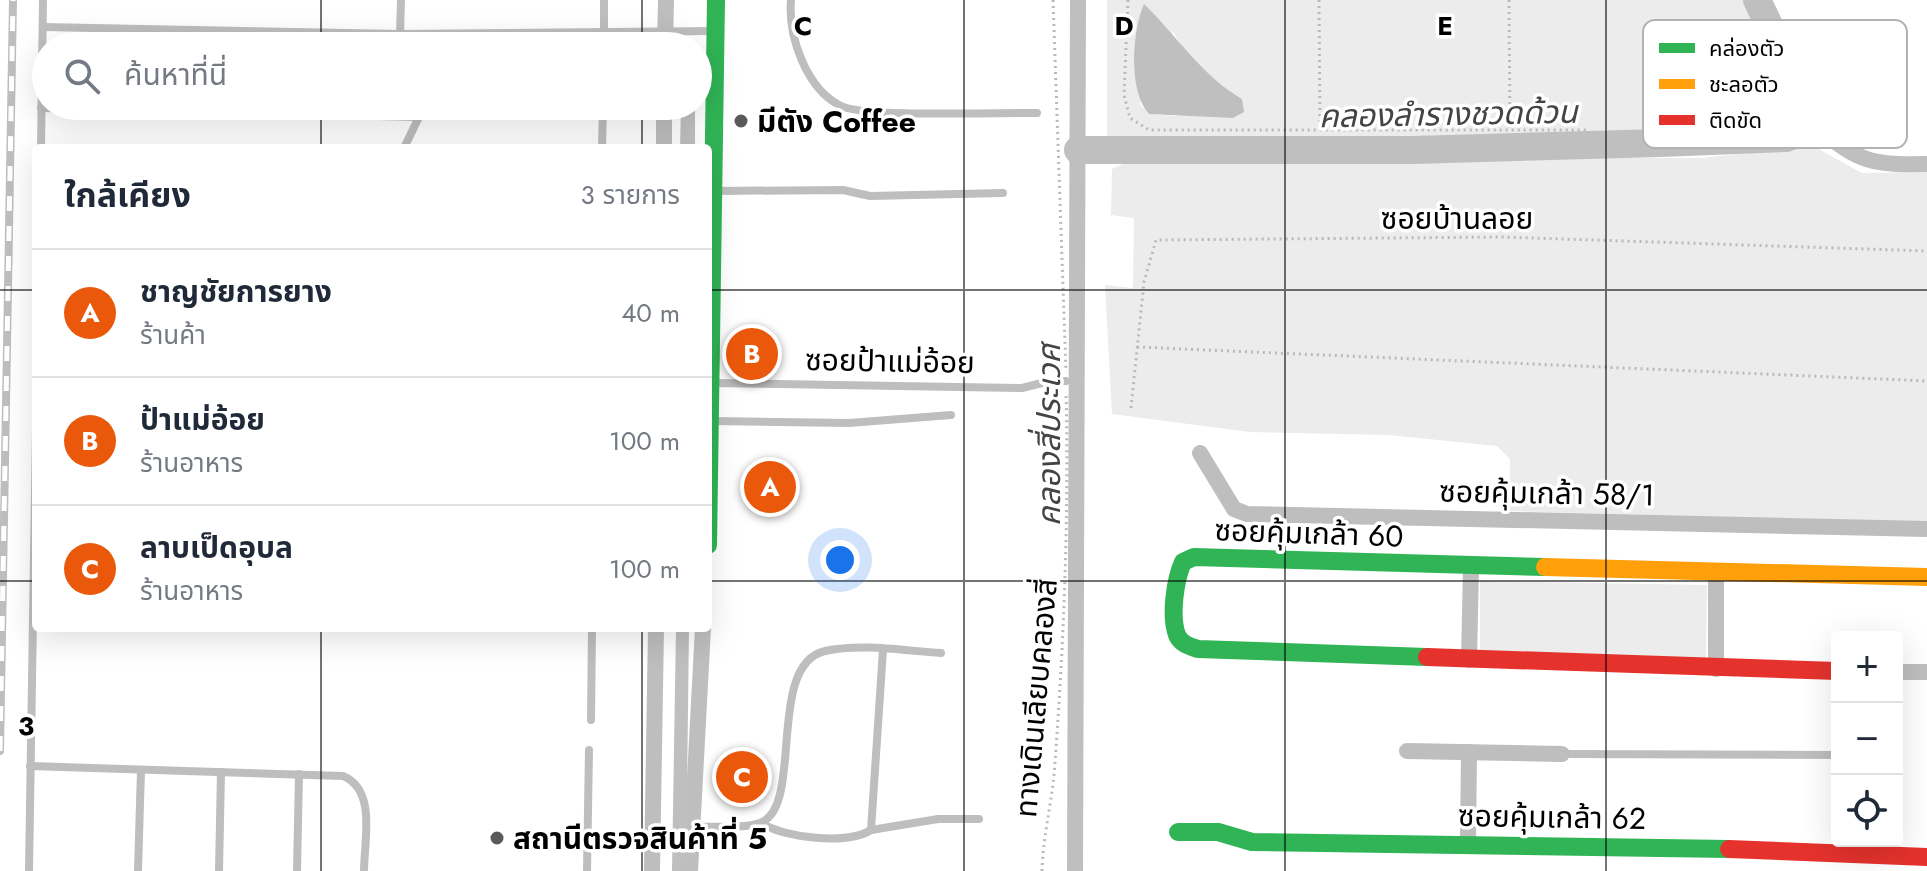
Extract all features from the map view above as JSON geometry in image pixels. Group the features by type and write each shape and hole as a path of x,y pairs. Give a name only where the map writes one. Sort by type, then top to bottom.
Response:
{"street":[{"path":"665,32 666,0"},
{"path":"712,287 716,0"},
{"path":"664,120 664,144"},
{"name":"ซอยคุ้มเกล้า 58/1","path":"1200,453 1234,509 1247,514 1927,529"},
{"name":"ซอยคุ้มเกล้า 60","path":"1831,671 1198,649 1183,644 1176,633 1176,577 1183,562 1194,557 1471,567 1927,577"},
{"path":"1469,660 1471,567"},
{"path":"1716,571 1716,669"},
{"path":"652,871 656,632"},
{"path":"690,871 703,632"},
{"path":"1903,672 1927,672"},
{"path":"1407,751 1562,754"},
{"path":"1468,843 1469,752"},
{"name":"ซอยคุ้มเกล้า 62","path":"1178,832 1218,832 1252,842 1468,843 1927,857"}],"lane":[{"path":"43,0 43,32"},
{"path":"400,32 401,0"},
{"path":"604,0 604,32"},
{"path":"791,0 790,17 797,47 818,88 842,107 883,111 1037,113"},
{"path":"43,27 298,32"},
{"path":"709,32 715,31"},
{"path":"41,120 41,144"},
{"path":"406,144 418,120"},
{"path":"602,144 603,120"},
{"path":"713,191 843,190 870,196 1003,193"},
{"name":"ซอยป้าแม่อ้อย","path":"712,383 1022,388 1066,381"},
{"path":"712,421 849,423 951,415"},
{"path":"29,871 33,632"},
{"path":"591,720 592,632"},
{"path":"871,830 883,650"},
{"path":"761,823 772,814 782,789 795,682 804,663 823,651 941,653"},
{"path":"587,871 589,750"},
{"path":"1562,754 1831,755"},
{"path":"30,766 337,775 358,785 365,800 364,871"},
{"path":"138,871 141,770"},
{"path":"219,871 221,772"},
{"path":"297,871 299,774"},
{"path":"691,827 761,823 779,834 860,837 871,830 938,819 979,819"}],"path":[{"name":"ทางเดินเลียบคลองสี่","path":"1042,871 1055,763 1066,616 1066,381 1053,0"},
{"path":"1128,0 1124,95 1130,118 1149,130 1587,130"},
{"path":"1319,0 1320,130"},
{"path":"1509,0 1510,130"},
{"name":"ซอยบ้านลอย","path":"1131,408 1144,282 1156,240 1502,237 1927,251"},
{"path":"1137,347 1927,381"}],"shaded area":[{"path":"1107,0 1745,0 1755,20 1643,20 1643,135 1123,144 1107,137","holes":["1173,32 1203,71 1242,99 1176,116 1149,114 1140,104"]},
{"path":"1144,4 1214,79 1242,99 1244,112 1233,118 1149,114 1138,91 1134,60 1137,29"},
{"path":"681,120 695,120 695,144 680,144"},
{"path":"1817,148 1862,173 1927,172 1927,522 1509,511 1510,459 1497,446 1389,435 1250,432 1112,414 1105,285 1133,288 1134,218 1111,215 1112,169 1137,158 1702,158"},
{"path":"1480,581 1707,585 1706,661 1480,651"},
{"path":"676,632 689,632 686,871 672,871"}],"waterway":[{"name":"คลองสี่ประเวศ","path":"1075,871 1078,0"},
{"name":"คลองลำรางชวดด้วน","path":"1757,0 1767,20"},
{"name":"คลองลำรางชวดด้วน","path":"1078,150 1413,150 1643,144"},
{"name":"คลองลำรางชวดด้วน","path":"1844,148 1880,162 1927,164"}],"railway":[{"path":"0,751 13,0"}],"traffic: fast":[{"path":"712,272 716,0"},
{"path":"1427,657 1191,647 1181,641 1175,627 1174,598 1180,570 1183,562 1194,557 1545,567"},
{"path":"1178,832 1218,832 1252,842 1729,849"}],"traffic: slow":[{"path":"1545,567 1927,577"}],"traffic: jam":[{"path":"1427,657 1831,671"},
{"path":"1729,849 1927,857"}],"place":[{"name":"มีตัง Coffee","path":"741,121"},
{"name":"ป้าแม่อ้อย","path":"752,354"},
{"name":"ชาญชัยการยาง","path":"770,487"},
{"name":"ลาบเป็ดอุบล","path":"742,777"},
{"name":"สถานีตรวจสินค้าที่ 5","path":"497,838"}]}
